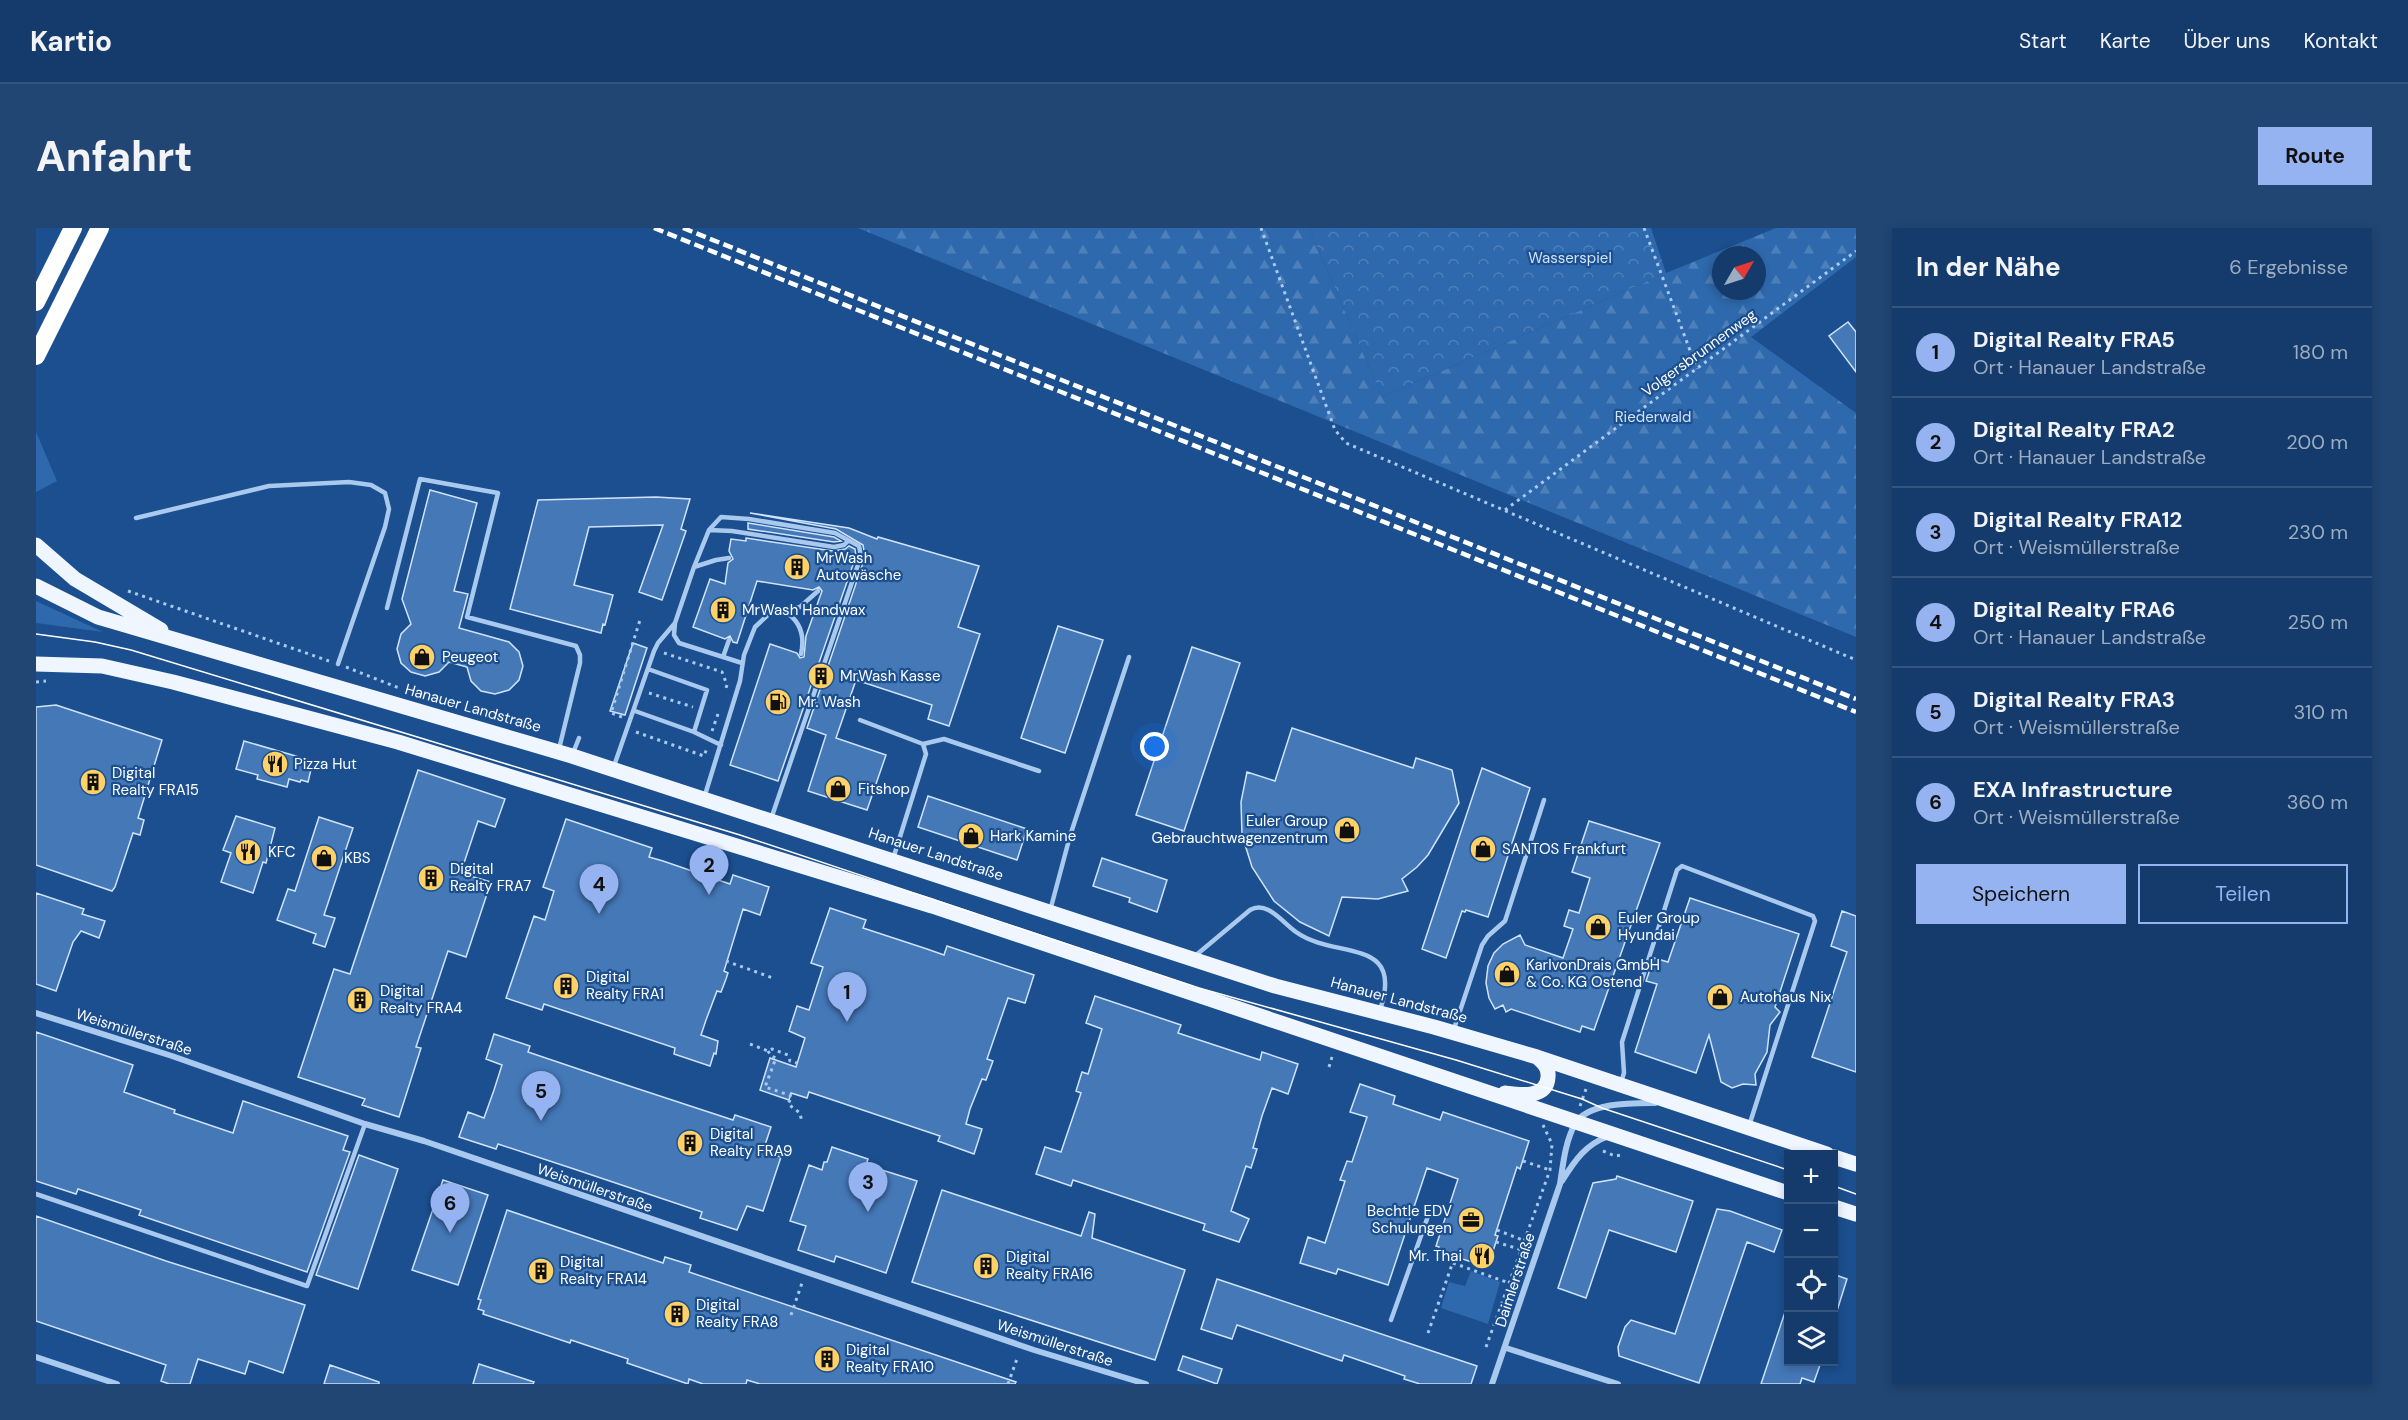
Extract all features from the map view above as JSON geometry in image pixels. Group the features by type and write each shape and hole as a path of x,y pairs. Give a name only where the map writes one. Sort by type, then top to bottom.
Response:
{"highway":[{"path":"36,302 73,228"},
{"path":"36,356 100,228"}],"main road":[{"path":"36,545 75,579 176,639"},
{"name":"Hanauer Landstraße","path":"36,586 98,617 565,754 771,819 1275,986 1453,1032 1537,1057 1813,1150"},
{"path":"36,664 102,666 173,682 398,742 833,874 1784,1192"},
{"path":"1484,1092 1531,1094 1545,1088 1548,1072 1543,1062 1537,1057"},
{"path":"1838,1159 1856,1164"},
{"path":"1838,1209 1856,1214"}],"street":[{"name":"Weismüllerstraße","path":"36,1013 172,1056 365,1124 424,1141 1023,1346 1146,1384"},
{"path":"1576,1123 1595,1111 1623,1103 1680,1105"},
{"name":"Daimlerstraße","path":"1492,1384 1560,1184 1566,1150 1576,1123"},
{"name":"Daimlerstraße","path":"1560,1184 1584,1150 1596,1140 1612,1135"},
{"path":"1506,1348 1618,1384"},
{"path":"36,1357 117,1384"}],"lane":[{"path":"387,608 420,479 498,493 467,618 576,646 580,654 580,663 565,754"},
{"path":"136,518 269,486 349,482 371,485 379,489 388,500 389,509 385,527 338,664"},
{"path":"742,663 679,643 674,635 675,624 694,567 709,530 721,517 836,533 859,546 861,556 771,819"},
{"path":"709,530 732,531 834,547 844,545 848,541"},
{"path":"694,567 729,558"},
{"path":"704,798 740,681 742,663 759,621 771,612 800,607 818,591"},
{"path":"784,611 795,619 801,631 803,638 801,654"},
{"path":"613,769 658,643 675,624"},
{"path":"723,657 729,640"},
{"path":"1050,911 1070,836 1129,657"},
{"path":"648,669 707,690 694,732"},
{"path":"634,711 694,732 721,745"},
{"path":"860,720 923,744 944,739 1040,771"},
{"path":"565,754 579,738"},
{"path":"893,859 926,754 923,744"},
{"path":"1453,1032 1482,945 1488,936 1505,921 1544,800"},
{"path":"1620,1084 1624,1073 1622,1041 1677,870 1682,866 1813,916 1815,921 1749,1128"},
{"path":"1193,958 1250,910 1256,906 1264,906 1297,933 1320,945 1361,952 1373,957 1386,977 1386,989 1379,1013"},
{"path":"36,1194 307,1286 365,1124"},
{"path":"1391,1320 1432,1205"}],"path":[{"path":"1261,228 1335,430 1346,443 1856,660"},
{"path":"1644,228 1697,369"},
{"name":"Volgersbrunnenweg","path":"1505,510 1856,251"},
{"path":"120,588 326,659"},
{"path":"166,611 168,606"},
{"path":"624,718 611,713 640,620"},
{"path":"36,682 49,681"},
{"path":"649,693 693,707"},
{"path":"636,723 634,731 704,756 708,744"},
{"path":"726,961 773,978"},
{"path":"750,1044 788,1055 790,1061 797,1063"},
{"path":"768,1051 776,1058 765,1087 792,1096 788,1104 800,1113 802,1123"},
{"path":"1329,1067 1332,1057"},
{"path":"1571,1104 1580,1106 1587,1086"},
{"path":"1486,1347 1550,1170 1552,1144 1543,1126"},
{"path":"1523,1161 1550,1170"},
{"path":"1497,1230 1525,1241"},
{"path":"1496,1242 1522,1250"},
{"path":"1428,1334 1455,1256"},
{"path":"1453,1263 1509,1283"},
{"path":"791,1315 805,1273"},
{"path":"1008,1384 1023,1346"}],"green space":[{"name":"Riederwald","path":"858,228 1309,228 1382,397 1712,254 1712,300 1766,300 1766,246 1732,246 1776,228 1856,228 1856,257 1751,337 1856,413 1856,637"},
{"name":"Wasserspiel","path":"1309,228 1651,228 1666,273 1382,397"},
{"path":"36,432 57,481 36,492"},
{"path":"36,601 103,632 36,623"},
{"path":"1471,1271 1500,1282 1488,1324 1441,1308 1449,1282 1465,1286"}],"building":[{"path":"1848,322 1856,332 1856,372 1829,336"},
{"path":"430,490 477,503 454,591 468,594 459,628 509,642 519,652 523,666 519,680 509,690 495,694 481,691 471,681 467,667 449,662 439,672 425,676 411,672 401,663 397,649 401,634 411,624 402,599"},
{"path":"656,497 690,499 681,529 686,531 662,600 639,592 663,525 589,527 574,585 613,595 601,633 510,609 538,500"},
{"path":"750,513 849,528 877,539 878,537 979,566 958,627 980,634 949,726 928,719 932,705 856,680 836,738 886,755 867,810 808,791 826,735 807,728 865,557 863,545 836,529"},
{"path":"748,523 834,537 841,541 834,542 748,529"},
{"path":"746,538 833,551 849,546 855,549 856,556 778,781 730,765 770,644 797,653 800,658 804,657 806,636 822,591 819,587 813,590 757,581 737,643 733,642 730,636 725,639 693,627 710,579 725,584 728,563 733,559 729,551 731,539 746,541"},
{"path":"1058,626 1103,640 1065,753 1021,738"},
{"path":"633,643 647,648 625,715 610,711"},
{"path":"1192,647 1240,663 1184,831 1136,815"},
{"name":"Digital Realty FRA15","path":"56,705 162,740 138,818 144,820 140,835 133,833 112,891 36,865 36,707"},
{"path":"1292,728 1413,768 1416,758 1452,770 1459,803 1428,855 1402,879 1408,891 1378,899 1342,897 1329,936 1300,922 1274,901 1252,867 1242,835 1241,802 1247,772 1275,781"},
{"name":"Pizza Hut","path":"244,741 313,761 308,782 289,779 287,787 257,779 258,775 236,769"},
{"name":"SANTOS Frankfurt","path":"1482,768 1530,788 1488,917 1466,910 1462,911 1446,958 1422,949"},
{"path":"418,770 505,799 495,827 478,821 463,866 469,868 467,875 491,882 466,957 448,951 416,1047 421,1048 399,1117 362,1105 365,1099 298,1077 334,969 350,974"},
{"path":"928,796 1027,829 1017,860 918,827"},
{"name":"KFC","path":"236,816 275,828 266,863 263,862 253,893 221,882 231,853 223,850"},
{"name":"KBS","path":"319,817 353,828 324,915 335,918 325,947 313,943 316,934 277,920 288,889 295,891"},
{"path":"566,819 652,848 649,857 730,884 733,875 769,887 760,915 743,909 724,971 728,973 726,979 721,992 717,991 701,1035 718,1041 716,1054 714,1053 710,1066 674,1054 675,1048 544,1004 542,1010 506,998 534,916 545,920 554,891 543,887"},
{"name":"Euler Group Hyundai","path":"1589,821 1660,843 1594,1030 1582,1026 1580,1032 1511,1009 1506,1012 1503,1005 1495,1009 1489,998 1486,983 1488,966 1494,953 1503,944 1520,935 1525,945 1563,958 1573,929 1564,926 1569,910 1579,913 1590,878 1572,872"},
{"path":"1102,858 1167,880 1157,912 1129,902 1130,898 1093,886"},
{"path":"36,893 84,909 82,914 105,921 99,938 81,931 73,942 56,991 36,984"},
{"path":"1690,898 1799,934 1775,1007 1780,1012 1770,1025 1767,1052 1755,1074 1756,1085 1743,1084 1732,1088 1721,1082 1709,1035 1696,1073 1635,1052 1657,984 1646,981 1654,958 1668,962"},
{"path":"830,908 866,920 863,928 944,955 947,946 1034,975 1025,1003 1008,998 987,1059 993,1061 986,1080 982,1079 970,1109 966,1124 982,1129 974,1154 938,1141 940,1136 809,1092 807,1098 791,1093 789,1100 760,1090 770,1058 796,1067 805,1038 789,1031 797,1006 809,1010 823,967 811,963"},
{"path":"1842,911 1856,916 1856,1072 1812,1057 1847,952 1831,946"},
{"path":"1095,996 1181,1025 1178,1033 1260,1060 1262,1052 1298,1064 1288,1094 1272,1088 1262,1116 1253,1148 1257,1149 1251,1168 1246,1166 1231,1211 1249,1219 1239,1242 1203,1230 1205,1224 1073,1180 1071,1186 1036,1174 1045,1147 1061,1152 1081,1093 1076,1091 1082,1072 1088,1074 1102,1029 1086,1023"},
{"path":"36,1032 133,1065 124,1092 175,1110 174,1113 233,1133 243,1101 348,1136 343,1150 350,1152 307,1272 139,1215 141,1210 78,1189 76,1194 36,1181"},
{"path":"494,1034 530,1046 528,1052 605,1078 733,1120 735,1115 771,1127 763,1151 781,1157 763,1211 747,1206 737,1230 700,1218 702,1212 574,1169 498,1144 496,1149 459,1137 468,1112 484,1118 494,1090 502,1065 486,1059"},
{"path":"1360,1084 1395,1096 1393,1104 1440,1120 1443,1112 1529,1141 1520,1169 1517,1167 1495,1235 1498,1236 1489,1263 1485,1262 1484,1266 1438,1251 1439,1247 1436,1246 1458,1179 1427,1168 1388,1285 1338,1269 1336,1274 1300,1263 1308,1237 1325,1243 1345,1181 1340,1180 1347,1161 1352,1162 1367,1117 1350,1112"},
{"path":"832,1147 868,1159 866,1165 917,1181 886,1273 836,1256 834,1262 798,1250 806,1226 790,1221 809,1165 822,1170"},
{"path":"359,1155 398,1169 358,1289 316,1275"},
{"path":"1617,1176 1693,1201 1676,1252 1609,1230 1586,1298 1558,1288 1593,1183 1616,1179"},
{"path":"443,1180 488,1195 458,1285 412,1270"},
{"path":"942,1190 1081,1236 1089,1212 1095,1214 1092,1238 1185,1270 1155,1360 912,1282"},
{"path":"1717,1209 1730,1211 1782,1230 1774,1252 1747,1242 1699,1383 1619,1356 1618,1347 1625,1327 1631,1320 1675,1334"},
{"path":"507,1210 663,1263 665,1257 691,1265 689,1272 1016,1382 1015,1384 760,1384 747,1380 746,1384 703,1384 689,1379 688,1384 627,1363 628,1359 571,1340 570,1343 483,1314 484,1311 478,1309 481,1300 478,1299"},
{"path":"36,1216 166,1261 305,1305 283,1373 249,1361 245,1374 198,1359 190,1384 169,1384 161,1381 166,1365 36,1321"},
{"path":"1838,1276 1847,1279 1838,1308"},
{"path":"1217,1279 1477,1366 1471,1384 1420,1384 1404,1379 1405,1376 1344,1355 1342,1361 1237,1325 1232,1339 1201,1329"},
{"path":"1784,1315 1784,1366 1820,1366 1814,1382 1802,1378 1800,1384 1761,1384"},
{"path":"1183,1356 1222,1369 1217,1384 1178,1370"},
{"path":"479,1364 534,1382 533,1384 473,1384"},
{"path":"330,1365 379,1382 379,1384 324,1384"}],"tram line":[{"path":"36,634 95,642 131,650 740,835 1199,988 1456,1060 1582,1099 1602,1108 1784,1169"},
{"path":"1838,1187 1856,1194"}],"railway":[{"path":"654,228 1856,712"},
{"path":"683,228 1856,699"}],"place":[{"name":"MrWash Autowäsche","path":"797,567"},
{"name":"MrWash Handwax","path":"723,610"},
{"name":"Peugeot","path":"422,657"},
{"name":"MrWash Kasse","path":"821,676"},
{"name":"Mr. Wash","path":"778,702"},
{"name":"Pizza Hut","path":"275,764"},
{"name":"Digital Realty FRA15","path":"93,782"},
{"name":"Fitshop","path":"838,789"},
{"name":"Euler Group Gebrauchtwagenzentrum","path":"1347,830"},
{"name":"Hark Kamine","path":"971,836"},
{"name":"SANTOS Frankfurt","path":"1483,849"},
{"name":"KFC","path":"248,852"},
{"name":"KBS","path":"324,858"},
{"name":"Digital Realty FRA7","path":"431,878"},
{"name":"Digital Realty FRA2","path":"709,895"},
{"name":"Digital Realty FRA6","path":"599,914"},
{"name":"Euler Group Hyundai","path":"1598,927"},
{"name":"KarlvonDrais GmbH & Co. KG Ostend","path":"1507,974"},
{"name":"Digital Realty FRA1","path":"566,986"},
{"name":"Autohaus Nix","path":"1720,997"},
{"name":"Digital Realty FRA4","path":"360,1000"},
{"name":"Digital Realty FRA5","path":"847,1022"},
{"name":"Digital Realty FRA3","path":"541,1121"},
{"name":"Digital Realty FRA9","path":"690,1143"},
{"name":"Digital Realty FRA12","path":"868,1212"},
{"name":"Bechtle EDV Schulungen","path":"1471,1220"},
{"name":"EXA Infrastructure","path":"450,1233"},
{"name":"Mr. Thai","path":"1482,1256"},
{"name":"Digital Realty FRA16","path":"986,1266"},
{"name":"Digital Realty FRA14","path":"541,1271"},
{"name":"Digital Realty FRA8","path":"677,1314"},
{"name":"Digital Realty FRA10","path":"827,1359"}]}
